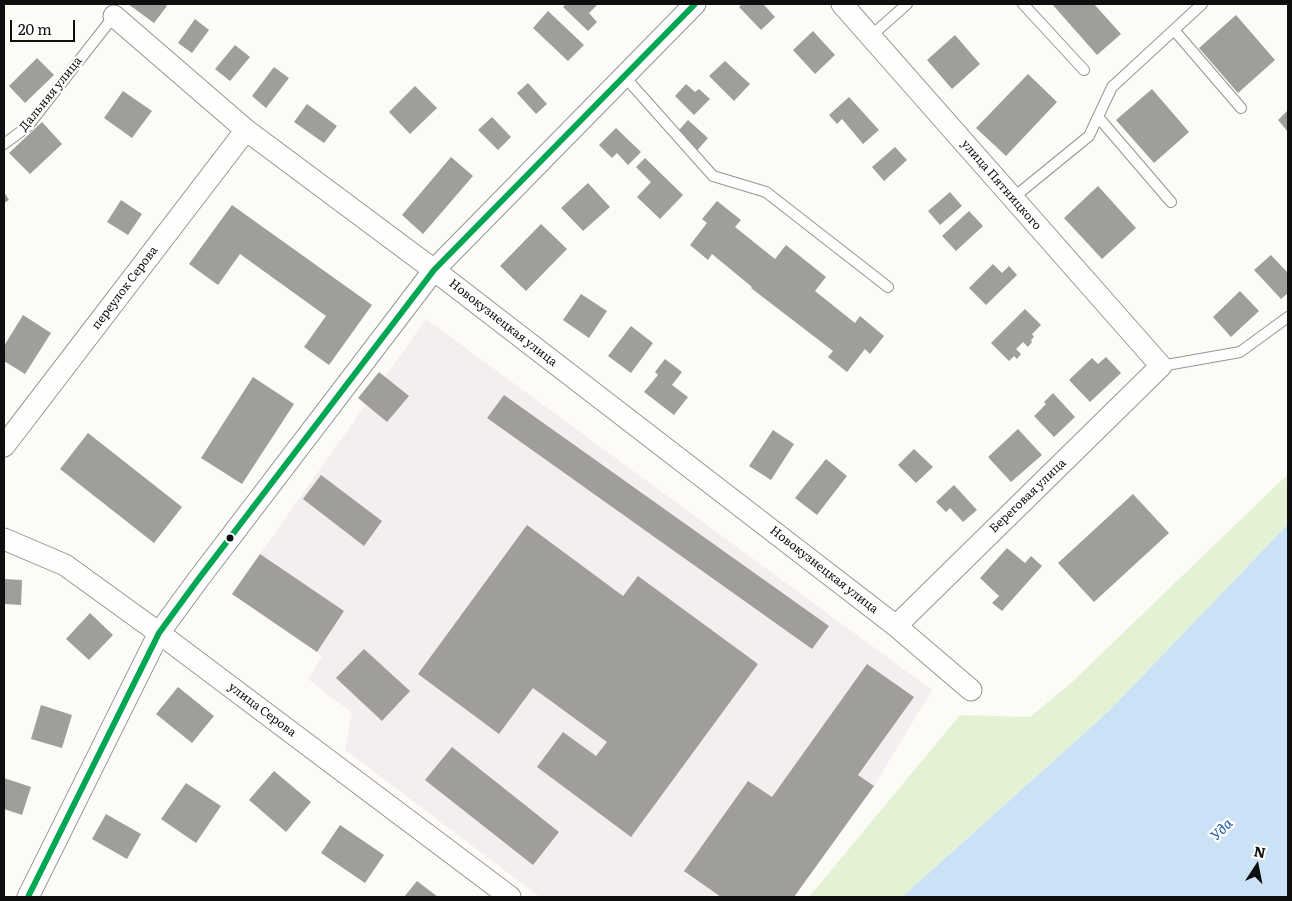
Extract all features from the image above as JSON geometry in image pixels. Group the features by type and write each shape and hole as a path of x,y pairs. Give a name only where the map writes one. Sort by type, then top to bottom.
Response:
{"street":[{"path":"28,897 159,633 196,580 434,270 695,4"},
{"name":"улица Пятницкого","path":"842,4 1161,366"},
{"name":"Новокузнецкая улица","path":"114,16 246,130 434,270 896,626 971,690"},
{"name":"переулок Серова","path":"4,446 246,130"},
{"name":"Береговая улица","path":"896,626 1161,366"},
{"name":"улица Серова","path":"4,539 65,565 159,633 510,897"}],"lane":[{"path":"870,36 907,4"},
{"path":"1023,4 1084,70"},
{"path":"1013,198 1089,136 1112,87 1202,4"},
{"name":"Дальняя улица","path":"4,144 27,127 114,16"},
{"path":"1174,30 1241,108"},
{"path":"624,76 713,176 766,192 888,287"},
{"path":"1098,117 1171,202"},
{"path":"1161,366 1240,352 1288,317"}],"shaded area":[{"path":"426,319 932,690 874,786 794,897 540,897 345,750 352,713 308,679 322,657 232,594"}],"green space":[{"path":"1288,474 1288,524 1109,711 902,897 809,897 960,715 1030,717 1071,683"}],"water":[{"name":"Уда","path":"1288,524 1288,897 902,897 1109,711"}],"building":[{"path":"128,4 164,4 167,6 154,23"},
{"path":"566,4 598,4 589,13 597,22 588,31 563,7"},
{"path":"742,4 763,4 775,17 761,30 739,7"},
{"path":"1052,4 1094,4 1121,34 1097,55"},
{"path":"548,11 584,45 568,61 533,28"},
{"path":"1236,15 1275,60 1238,93 1199,48"},
{"path":"195,19 209,30 192,53 178,43"},
{"path":"813,31 835,55 815,74 793,50"},
{"path":"955,35 980,64 952,89 927,60"},
{"path":"235,45 250,57 230,81 215,69"},
{"path":"37,58 54,75 25,103 9,86"},
{"path":"725,61 750,84 734,101 709,76"},
{"path":"274,67 289,78 266,108 252,96"},
{"path":"1028,74 1057,102 1006,156 976,128"},
{"path":"528,83 547,104 536,114 517,93"},
{"path":"686,84 695,92 699,89 710,99 694,115 675,96"},
{"path":"415,86 437,108 410,134 389,112"},
{"path":"1152,89 1189,132 1154,163 1116,120"},
{"path":"123,91 152,111 132,138 104,118"},
{"path":"849,97 879,130 863,144 842,119 837,124 829,115"},
{"path":"307,104 337,126 324,143 294,122"},
{"path":"1288,110 1288,132 1278,120"},
{"path":"492,117 511,137 498,150 478,130"},
{"path":"688,120 708,138 693,155 673,137"},
{"path":"42,122 62,144 30,174 9,153"},
{"path":"616,128 641,152 628,165 617,153 612,158 599,145"},
{"path":"895,147 907,160 884,181 872,167"},
{"path":"451,157 473,176 423,234 402,215"},
{"path":"645,158 683,195 660,219 637,197 651,182 636,167"},
{"path":"588,183 610,207 583,231 561,208"},
{"path":"1098,186 1136,228 1102,259 1064,218"},
{"path":"4,192 9,200 4,203"},
{"path":"950,192 962,206 940,225 928,211"},
{"path":"121,200 142,214 128,235 107,222"},
{"path":"717,201 741,220 735,227 775,259 786,245 826,277 815,291 855,323 860,316 884,336 870,354 865,349 847,372 828,357 833,351 751,288 712,254 708,260 690,245 707,223 702,219"},
{"path":"232,205 372,305 329,365 304,347 326,316 240,254 218,285 189,264"},
{"path":"969,211 983,226 956,251 942,236"},
{"path":"541,224 567,249 526,291 500,266"},
{"path":"1271,255 1288,273 1288,293 1281,299 1254,270"},
{"path":"993,264 1002,273 1009,266 1017,275 986,305 969,288"},
{"path":"1240,291 1259,311 1231,337 1213,317"},
{"path":"581,294 607,311 589,338 563,320"},
{"path":"1025,309 1041,325 1032,334 1034,337 1028,347 1023,342 1016,349 1021,354 1017,359 1014,356 1009,361 991,343"},
{"path":"23,315 51,333 25,374 4,361 4,346"},
{"path":"631,326 653,343 631,373 608,356"},
{"path":"1106,357 1121,373 1090,402 1069,380 1092,358 1098,364"},
{"path":"665,359 682,372 672,385 688,397 674,415 644,392 658,375 655,372"},
{"path":"379,372 409,396 387,422 358,398"},
{"path":"253,377 294,404 242,484 201,458"},
{"path":"1053,393 1075,417 1054,437 1034,416 1046,404 1044,402"},
{"path":"504,395 829,626 812,649 487,418"},
{"path":"1018,429 1042,455 1011,482 988,457"},
{"path":"773,430 794,444 771,480 749,466"},
{"path":"88,433 182,507 154,543 60,469"},
{"path":"914,449 933,467 916,483 898,465"},
{"path":"826,459 847,476 817,515 795,498"},
{"path":"321,475 382,521 364,546 303,499"},
{"path":"954,485 977,510 963,522 950,508 946,512 936,502"},
{"path":"1133,494 1169,533 1094,602 1058,563"},
{"path":"527,525 623,596 638,576 758,664 631,837 537,767 563,732 596,756 607,742 533,688 499,734 418,674"},
{"path":"1007,548 1025,563 1031,556 1042,566 1002,611 992,603 999,596 980,578"},
{"path":"260,554 344,611 317,652 232,594"},
{"path":"4,579 22,580 21,605 4,604"},
{"path":"90,613 113,635 89,660 66,639"},
{"path":"364,649 410,691 382,721 336,678"},
{"path":"867,664 914,697 858,775 874,786 794,897 721,897 684,871 748,781 772,797"},
{"path":"178,687 214,716 192,743 156,714"},
{"path":"41,705 72,715 62,748 31,739"},
{"path":"452,747 559,832 533,865 425,780"},
{"path":"274,771 311,802 286,832 249,800"},
{"path":"4,778 31,787 22,815 4,809"},
{"path":"186,783 221,806 196,843 161,819"},
{"path":"106,814 141,834 127,859 92,839"},
{"path":"340,825 384,855 365,883 321,853"},
{"path":"417,881 438,897 404,897"}],"transit line":[{"path":"28,897 159,633 197,581 434,270 695,4"}]}
